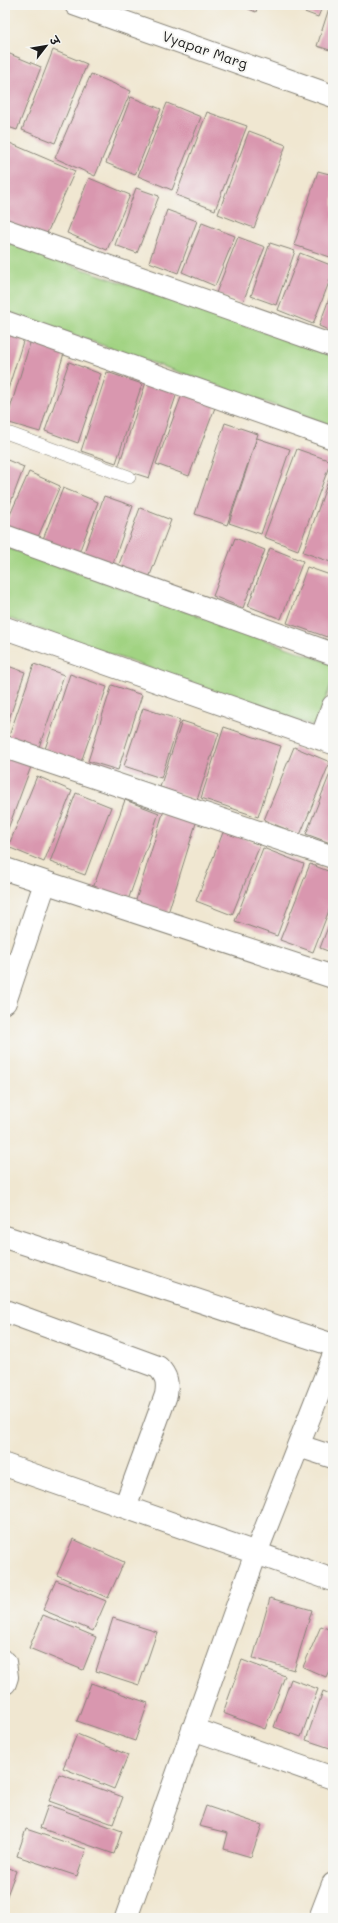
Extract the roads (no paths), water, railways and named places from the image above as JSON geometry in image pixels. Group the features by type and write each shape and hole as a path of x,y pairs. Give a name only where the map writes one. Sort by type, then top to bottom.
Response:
{"street":[{"name":"Vyapar Marg","path":"76,5 333,96"},
{"path":"5,230 333,346"},
{"path":"5,322 333,438"},
{"path":"5,536 333,654"},
{"path":"5,628 327,741 333,706"},
{"path":"5,747 333,857"},
{"path":"5,869 333,977"},
{"path":"5,1002 45,883"},
{"path":"5,1237 333,1345"},
{"path":"5,1311 158,1367 164,1373 168,1383 166,1395 125,1507"},
{"path":"126,1918 256,1553 333,1357"},
{"path":"299,1446 333,1457"},
{"path":"5,1465 333,1580"},
{"path":"5,1662 7,1677 5,1684"},
{"path":"193,1729 333,1778"},
{"path":"320,1918 333,1884"}],"lane":[{"path":"5,432 129,477"}]}
